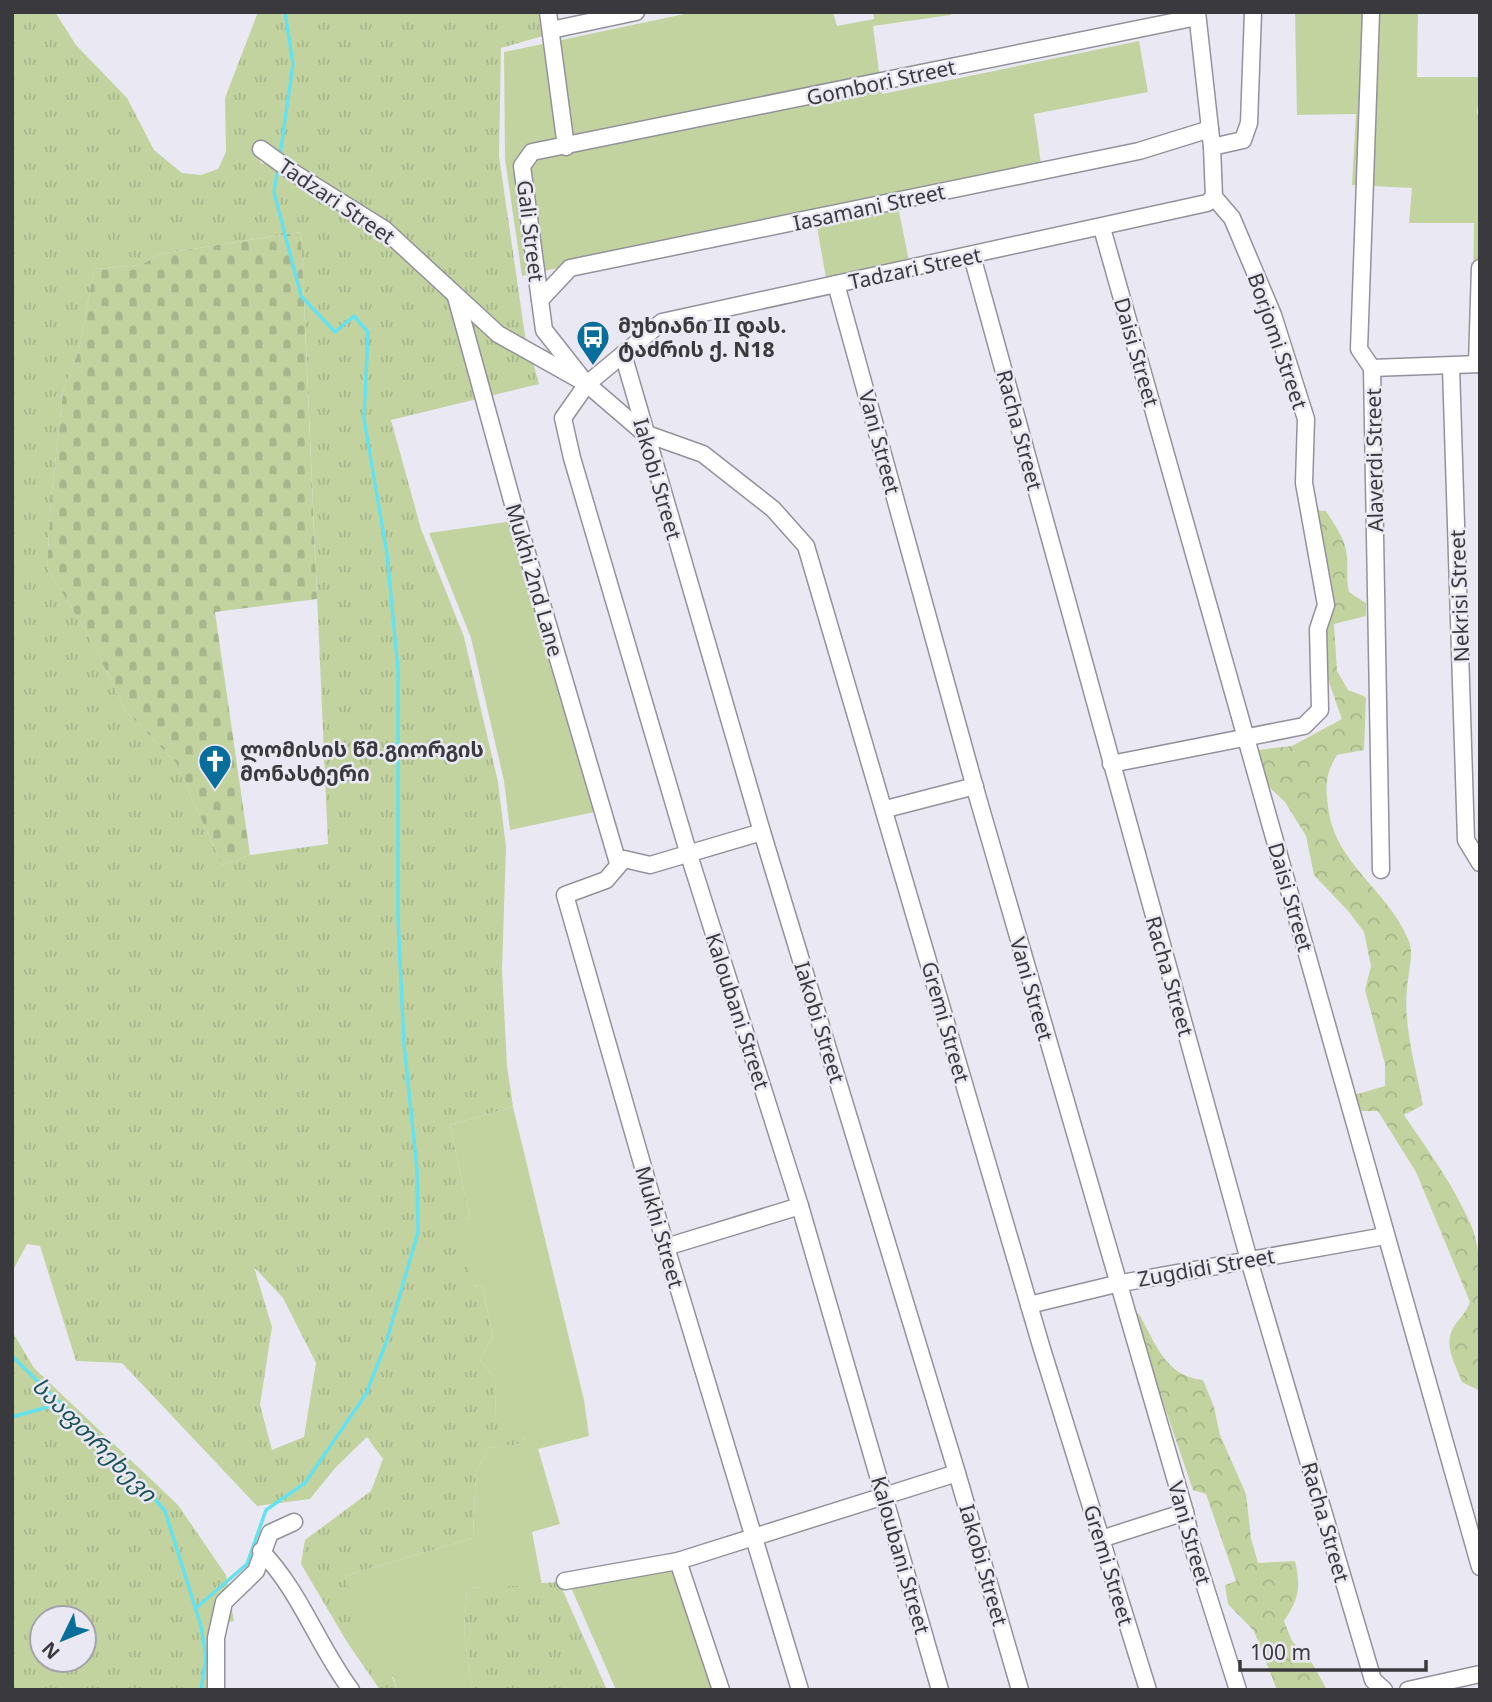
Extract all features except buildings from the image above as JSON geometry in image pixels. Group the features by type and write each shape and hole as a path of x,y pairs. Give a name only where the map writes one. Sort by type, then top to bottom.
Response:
{"street":[{"path":"548,12 566,147"},
{"path":"551,30 636,12"},
{"path":"1212,147 1243,140 1249,123 1253,12"},
{"name":"Alaverdi Street","path":"1371,12 1359,349 1372,368 1381,870"},
{"path":"1197,15 1212,147 1214,197"},
{"name":"Gombori Street","path":"566,147 1197,15"},
{"name":"Iasamani Street","path":"540,300 570,268 1139,151 1210,129"},
{"name":"Gali Street","path":"566,147 532,152 522,166 544,330 587,384"},
{"name":"Tadzari Street","path":"261,149 291,172 384,229 498,334 587,384 644,433"},
{"name":"Tadzari Street","path":"624,354 662,323 1102,228 1207,203 1214,197"},
{"name":"Borjomi Street","path":"1111,764 1304,726 1320,710 1318,629 1326,605 1304,483 1306,419 1273,315 1232,218 1214,197"},
{"name":"Daisi Street","path":"1102,228 1480,1567"},
{"name":"Racha Street","path":"972,256 1249,1259 1373,1680 1384,1690"},
{"path":"1372,368 1478,364 1480,268"},
{"name":"Vani Street","path":"836,284 1116,1284 1185,1512 1192,1545 1238,1690"},
{"name":"Mukhi 2nd Lane","path":"456,297 519,526 618,863"},
{"name":"Kaloubani Street","path":"624,354 587,384 563,418 569,445 688,855 800,1206 940,1690"},
{"name":"Iakobi Street","path":"624,354 644,433 762,832 957,1473 1020,1690"},
{"name":"Nekrisi Street","path":"1451,367 1466,840 1480,863"},
{"name":"Gremi Street","path":"644,433 702,454 773,509 806,546 886,809 1029,1305 1148,1690"},
{"path":"886,809 975,786"},
{"path":"618,863 624,859 650,865 762,832"},
{"name":"Mukhi Street","path":"618,863 606,880 565,895 666,1247 800,1690"},
{"path":"666,1247 800,1206"},
{"name":"Zugdidi Street","path":"1029,1305 1116,1284 1385,1236"},
{"path":"565,1581 678,1561 957,1473"},
{"path":"1101,1539 1185,1512"},
{"path":"216,1690 216,1638 224,1602 256,1571 261,1551 270,1533 294,1522"},
{"path":"261,1551 282,1572 323,1651 352,1690"},
{"path":"678,1561 721,1690"},
{"path":"1408,1690 1480,1674"}],"green space":[{"path":"12,12 55,12 76,45 127,98 154,150 182,173 201,175 218,169 226,152 225,98 258,12 539,12 543,36 501,48 499,156 526,342 495,321 380,216 264,144 251,147 261,163 271,165 381,235 532,359 539,384 391,420 421,529 464,637 498,782 506,847 502,970 507,1066 513,1107 450,1125 470,1218 460,1220 474,1287 482,1285 493,1336 480,1360 496,1380 495,1419 524,1437 521,1444 489,1448 476,1471 473,1538 345,1576 398,1690 380,1690 347,1642 301,1564 305,1540 371,1491 383,1459 367,1437 336,1467 310,1499 257,1506 122,1363 76,1361 40,1246 27,1244 12,1272","holes":["301,232 328,844 250,855 222,865 176,763 126,711 90,638 47,568 51,500 63,392 79,350 94,269 141,265 160,254","254,1267 283,1298 316,1363 304,1437 272,1450 260,1405 272,1327"]},
{"path":"694,12 833,12 837,26 874,19 873,12 950,12 951,15 873,26 882,94 1139,41 1148,92 1034,114 1041,164 895,192 909,261 826,278 814,210 522,276 505,159 504,52"},
{"path":"1295,12 1418,12 1417,77 1480,77 1477,114 1480,114 1480,295 1473,295 1474,223 1409,223 1412,188 1352,185 1356,114 1297,115"},
{"path":"301,232 317,599 215,612 250,855 222,865 176,763 126,711 90,638 47,568 51,500 63,392 79,350 94,269 141,265 160,254"},
{"path":"1314,510 1326,511 1340,533 1345,545 1349,592 1366,603 1366,616 1334,624 1337,671 1348,690 1366,697 1364,750 1337,755 1327,779 1328,806 1332,826 1340,844 1388,906 1409,941 1411,958 1407,1017 1423,1105 1404,1115 1457,1196 1476,1242 1481,1283 1480,1391 1462,1382 1452,1356 1449,1343 1452,1330 1470,1302 1416,1172 1378,1111 1357,1111 1354,1095 1385,1086 1385,1064 1365,990 1371,966 1364,932 1314,875 1306,836 1285,802 1269,787 1258,750 1292,746 1342,719 1325,671"},
{"path":"514,521 599,811 510,830 504,781 471,638 429,533"},
{"path":"513,1107 584,1400 589,1436 538,1449 560,1524 532,1532 542,1585 467,1588 464,1630 472,1690 398,1690 393,1677 376,1677 349,1632 359,1618 345,1576 473,1538 476,1471 489,1448 520,1444 524,1438 495,1419 496,1380 480,1360 493,1336 482,1285 473,1287 459,1220 470,1218 450,1125"},
{"path":"1132,1311 1139,1314 1163,1357 1171,1365 1179,1372 1203,1380 1214,1407 1220,1435 1246,1494 1251,1538 1258,1563 1295,1561 1297,1592 1284,1621 1292,1641 1311,1661 1327,1690 1277,1690 1254,1631 1228,1604 1225,1585 1236,1581 1206,1494 1193,1490"},
{"path":"12,1331 34,1368 178,1505 226,1575 234,1621 212,1625 209,1690 12,1690"},
{"path":"674,1569 713,1690 616,1690 570,1585"},
{"path":"559,1582 607,1690 472,1690 464,1630 467,1588"}],"waterway":[{"path":"280,155 293,64 285,12"},
{"path":"195,1609 247,1564 266,1510 305,1483 366,1394 386,1343 418,1232 417,1169 404,1044 398,919 398,670 387,554 364,419 368,332 354,316 335,332 301,296 274,192 278,168"},
{"name":"სააფთრეხევი","path":"12,1356 71,1414 83,1434 141,1483 165,1511 201,1626 206,1658 201,1690"},
{"path":"12,1417 51,1406 67,1412"}],"place":[{"name":"მუხიანი II დას. ტაძრის ქ. N18","path":"593,367"},
{"name":"ლომისის წმ.გიორგის მონასტერი","path":"215,791"}]}
